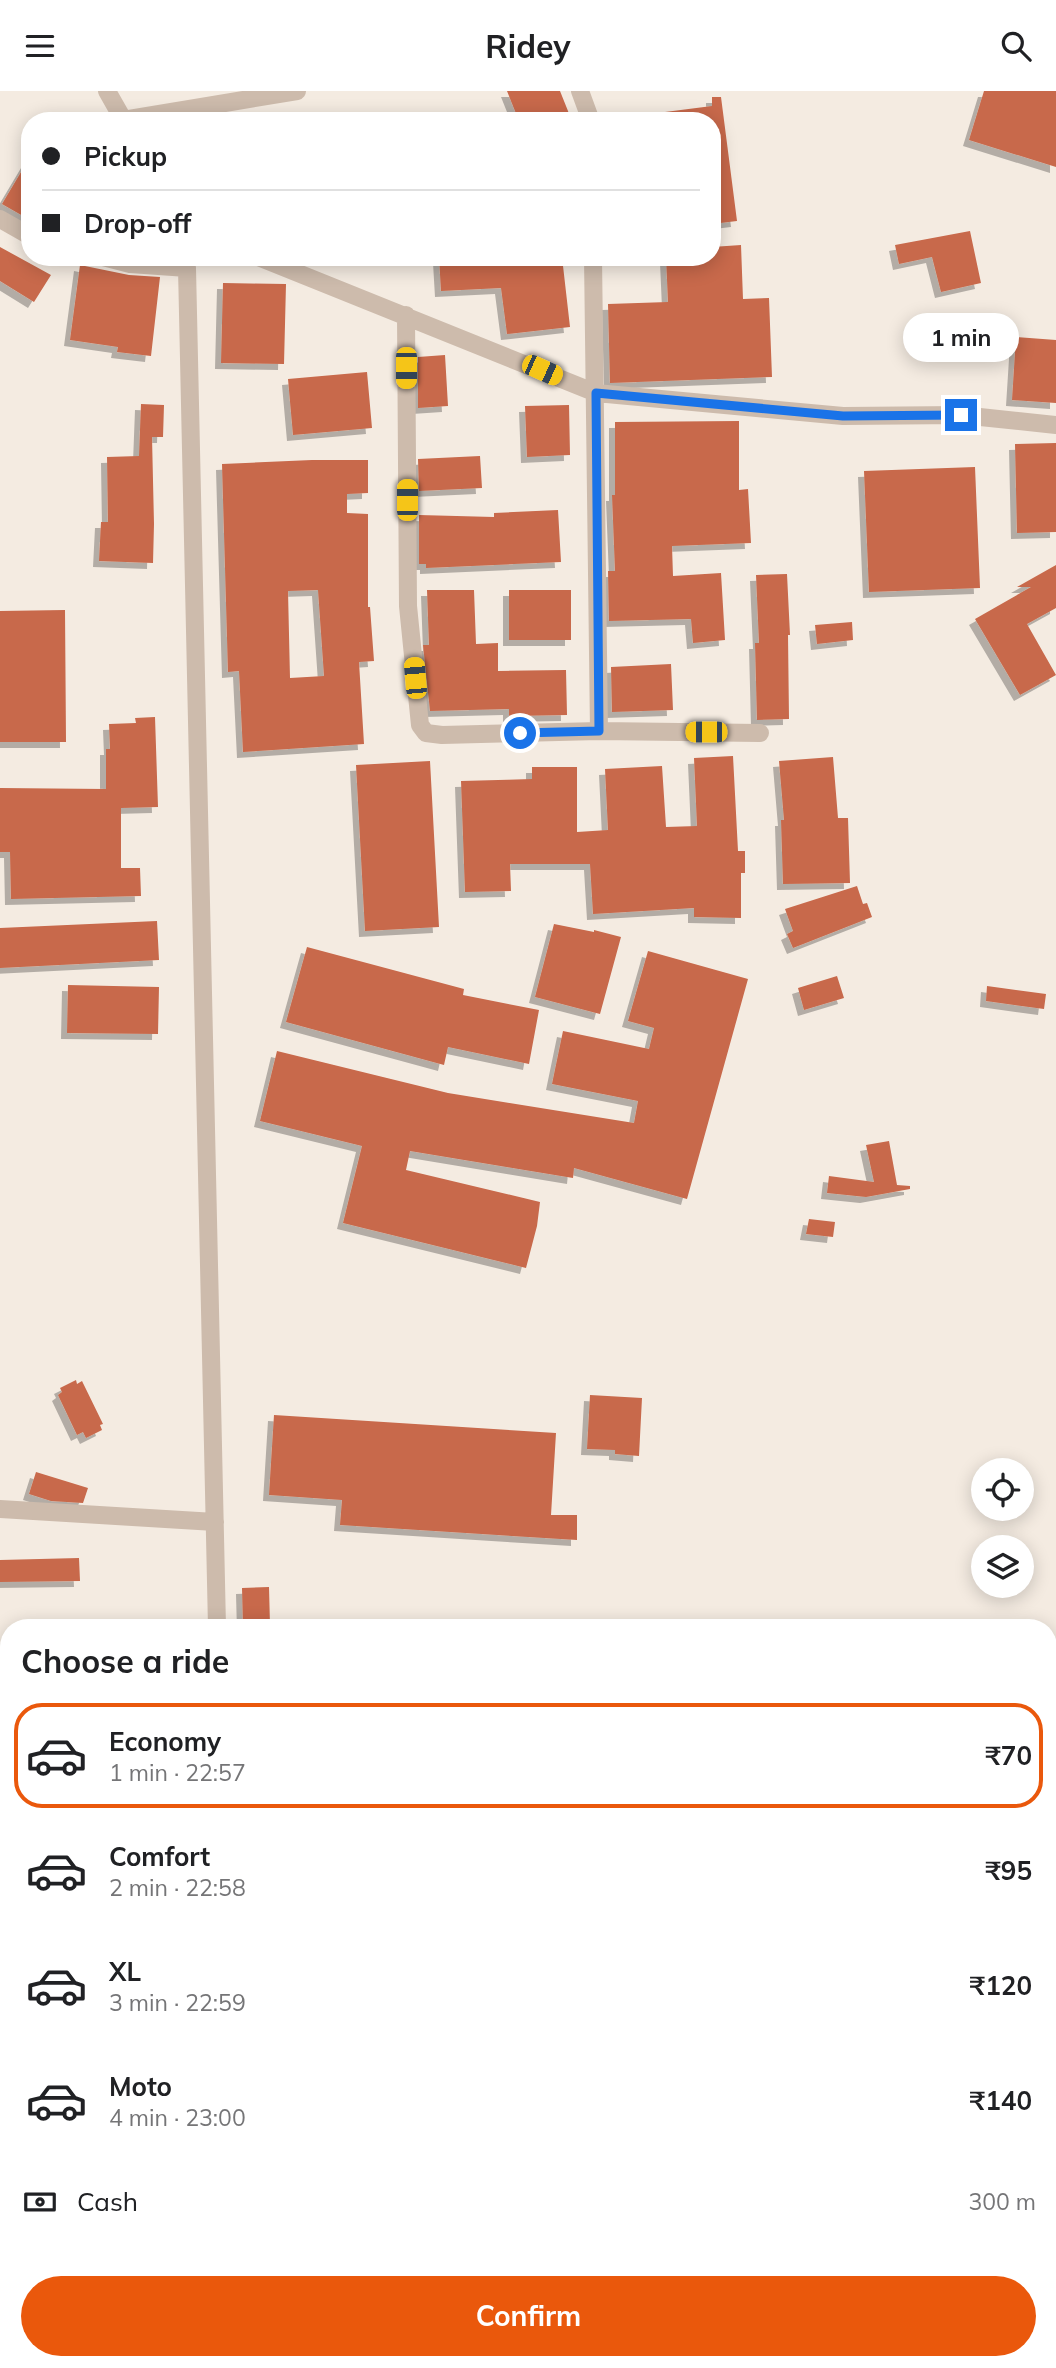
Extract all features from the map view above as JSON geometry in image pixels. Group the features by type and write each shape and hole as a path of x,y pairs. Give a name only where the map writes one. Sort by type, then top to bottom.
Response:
{"street":[{"path":"107,91 119,112"},
{"path":"171,112 297,91"},
{"path":"580,91 587,112"},
{"path":"0,219 21,231"},
{"path":"185,266 217,1619"},
{"path":"281,266 596,393 843,416 961,415 1056,425"},
{"path":"593,266 599,731"},
{"path":"406,315 408,606 420,725 426,733 760,733"},
{"path":"0,1509 215,1522"}],"building":[{"path":"507,91 560,91 568,112 515,112"},
{"path":"984,91 1056,91 1056,167 969,140"},
{"path":"712,97 721,97 737,221 721,223 721,112 665,112 712,106"},
{"path":"21,172 21,215 2,204"},
{"path":"970,231 981,283 941,292 932,257 899,264 895,245"},
{"path":"741,245 743,299 769,298 772,377 610,383 608,304 668,302 666,266 721,266 721,246"},
{"path":"0,247 21,259 21,266 35,266 51,275 34,302 0,281"},
{"path":"80,266 129,275 160,277 151,356 117,352 118,347 70,340"},
{"path":"440,266 563,266 570,327 507,334 501,288 441,291"},
{"path":"223,283 286,284 284,364 221,363"},
{"path":"1016,337 1056,340 1056,403 1012,400"},
{"path":"445,355 448,406 418,408 418,357"},
{"path":"367,372 372,428 293,435 288,379"},
{"path":"141,404 164,405 163,437 152,437 153,563 99,561 101,522 108,522 107,457 139,456"},
{"path":"569,405 570,455 527,457 525,406"},
{"path":"739,421 739,490 748,489 751,543 672,546 673,576 721,573 725,640 693,643 691,619 609,621 608,571 615,571 612,495 615,495 615,422"},
{"path":"1056,443 1056,532 1017,533 1015,444"},
{"path":"480,456 482,488 419,491 418,459"},
{"path":"368,460 368,493 347,494 347,513 368,514 368,607 374,661 359,662 364,744 243,752 239,671 228,672 222,464","holes":["318,590 324,676 290,678 288,591"]},
{"path":"975,467 980,588 869,592 864,471"},
{"path":"558,510 561,562 426,568 426,564 419,564 419,515 494,517 494,513"},
{"path":"1056,565 1056,608 1027,624 1056,675 1020,695 975,619 1031,587 1017,587"},
{"path":"787,574 790,635 789,719 757,720 755,643 759,643 756,575"},
{"path":"427,590 474,590 476,644 498,643 498,671 566,670 567,715 509,716 509,709 430,711 423,645 429,645"},
{"path":"509,590 571,590 571,640 509,640"},
{"path":"65,610 66,742 0,742 0,611"},
{"path":"852,622 853,640 817,644 815,625"},
{"path":"671,664 673,710 612,712 611,667"},
{"path":"155,717 158,807 121,808 121,868 140,868 141,896 11,899 10,852 0,852 0,788 106,789 106,749 110,749 109,724 136,723 135,718"},
{"path":"733,756 738,851 745,851 745,873 741,873 741,918 694,917 694,908 593,914 590,864 510,864 511,891 465,892 461,781 532,779 532,767 577,767 577,832 608,830 605,769 662,766 666,827 697,826 694,758"},
{"path":"833,757 838,818 848,818 850,883 783,884 781,820 784,820 779,761"},
{"path":"430,761 439,927 365,931 356,765"},
{"path":"857,886 863,904 867,903 872,917 793,948 787,934 793,931 785,909"},
{"path":"157,921 159,960 0,968 0,928"},
{"path":"554,924 621,937 600,1014 535,997"},
{"path":"307,947 464,989 463,995 539,1010 529,1064 448,1047 444,1065 286,1022"},
{"path":"648,951 748,979 687,1199 574,1168 573,1178 410,1151 406,1170 540,1202 526,1268 343,1223 362,1146 260,1121 277,1051 448,1093 634,1123 638,1101 552,1084 563,1031 649,1049 654,1028 628,1021"},
{"path":"837,976 844,998 804,1010 798,988"},
{"path":"68,985 159,987 158,1034 67,1033"},
{"path":"987,986 1046,994 1044,1009 986,1001"},
{"path":"889,1141 897,1185 910,1186 910,1189 866,1197 827,1193 829,1176 874,1182 866,1145"},
{"path":"809,1219 835,1222 833,1237 806,1234"},
{"path":"76,1380 77,1384 82,1381 103,1424 100,1425 102,1430 86,1438 83,1432 77,1435 58,1395 62,1392 60,1388"},
{"path":"590,1395 642,1398 639,1456 615,1454 615,1450 587,1449"},
{"path":"274,1415 556,1433 551,1515 577,1515 577,1540 340,1525 342,1500 269,1495"},
{"path":"36,1472 88,1488 83,1503 51,1501 29,1494"},
{"path":"79,1558 80,1581 0,1582 0,1560"},
{"path":"269,1587 270,1619 243,1619 242,1588"}],"route":[{"path":"520,733 599,731 596,393 843,416 961,415"}]}
